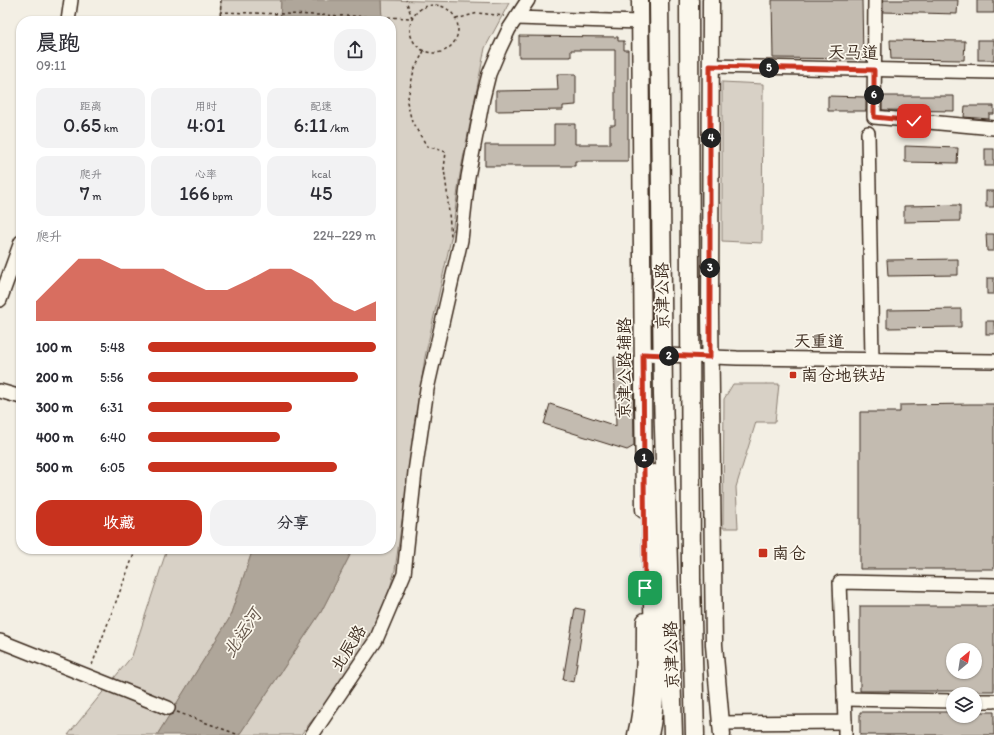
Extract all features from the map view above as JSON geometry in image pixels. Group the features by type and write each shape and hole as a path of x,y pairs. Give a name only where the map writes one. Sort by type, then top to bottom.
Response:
{"highway":[{"name":"京津公路","path":"659,0 662,355 674,735"},
{"name":"京津公路","path":"689,0 689,357 691,580 695,735"},
{"path":"649,735 653,710 655,672 652,528 654,476 663,395"}],"main road":[{"name":"京津公路辅路","path":"636,735 640,719 645,646 640,0"},
{"path":"711,0 710,357 714,645 721,729"}],"street":[{"path":"69,16 71,0"},
{"name":"北辰路","path":"312,735 376,640 404,574 415,472 427,389 458,250 468,178 483,98 489,74 500,48 516,18 528,0"},
{"path":"875,0 874,117 994,128"},
{"path":"516,18 640,22"},
{"name":"天马道","path":"710,66 994,72"},
{"path":"868,133 872,359"},
{"path":"0,300 16,258"},
{"name":"天重道","path":"643,354 689,357 994,361"},
{"path":"0,391 16,396"},
{"path":"721,729 845,729 840,582 994,585"},
{"path":"0,641 168,708"},
{"path":"844,699 946,700"},
{"path":"982,701 994,701"}],"path":[{"path":"220,16 221,0"},
{"path":"406,0 412,18"},
{"path":"430,4 438,5 452,12 456,19 458,34 455,42 450,48 442,52 434,53 424,51 413,42 410,34 412,18 416,12 423,7 430,4"},
{"path":"220,12 348,16"},
{"path":"456,19 478,13 516,18"},
{"path":"396,18 412,18"},
{"path":"424,51 414,70 407,102 412,122 428,146 446,152 444,168 450,234 458,250"},
{"path":"88,677 134,554"},
{"path":"168,708 239,735"}],"shaded area":[{"path":"221,0 281,0 280,16 220,16"},
{"path":"381,0 509,3 485,48 460,174 452,234 425,357 395,570 376,640 301,735 239,735 321,612 350,554 396,554 396,16 382,16"},
{"path":"722,82 763,84 762,243 722,241"},
{"path":"733,384 779,384 775,422 756,422 736,487 738,528 723,528 724,399"},
{"path":"165,554 251,554 229,619 157,735 68,735 132,656"}],"water":[{"path":"281,0 381,0 382,16 280,16"},
{"name":"北运河","path":"251,554 350,554 321,612 239,735 157,735 229,619"}],"building":[{"path":"772,0 862,0 863,59 773,58"},
{"path":"883,0 958,0 957,14 883,12"},
{"path":"977,0 994,0 994,13 977,13"},
{"path":"519,36 618,37 618,41 624,41 624,50 628,50 628,161 575,161 575,166 485,166 485,145 554,145 554,124 575,124 575,144 610,144 610,125 615,125 615,50 571,50 571,57 519,57"},
{"path":"890,40 965,41 964,60 891,59"},
{"path":"978,40 994,40 994,60 978,60"},
{"path":"557,74 576,74 576,105 563,106 563,110 496,111 496,91 558,90"},
{"path":"828,96 866,97 866,111 828,111"},
{"path":"882,96 954,96 954,111 882,110"},
{"path":"965,106 994,106 994,114 989,114 989,119 964,117"},
{"path":"905,146 958,148 957,163 905,162"},
{"path":"985,149 994,149 994,166 985,166"},
{"path":"986,191 994,191 994,207 986,207"},
{"path":"960,205 960,221 904,222 904,206"},
{"path":"986,234 994,234 994,251 987,251"},
{"path":"958,259 958,275 888,276 887,260"},
{"path":"987,278 994,278 994,294 987,294"},
{"path":"961,309 961,327 887,328 887,310"},
{"path":"986,321 994,321 994,334 986,334"},
{"path":"614,357 633,358 634,446 627,450 544,424 550,404 616,426"},
{"path":"994,404 994,569 860,569 860,412 900,412 900,405"},
{"path":"860,606 994,606 994,691 982,691 982,687 946,687 946,691 860,691"},
{"path":"575,608 585,610 574,682 563,680"},
{"path":"860,712 946,712 946,723 982,723 982,712 994,712 994,735 860,735"}],"place":[{"name":"南仓地铁站","path":"793,375"},
{"name":"南仓","path":"763,553"}],"route":[{"path":"645,588 643,354 710,357 710,66 874,70 874,117 914,121"}]}
